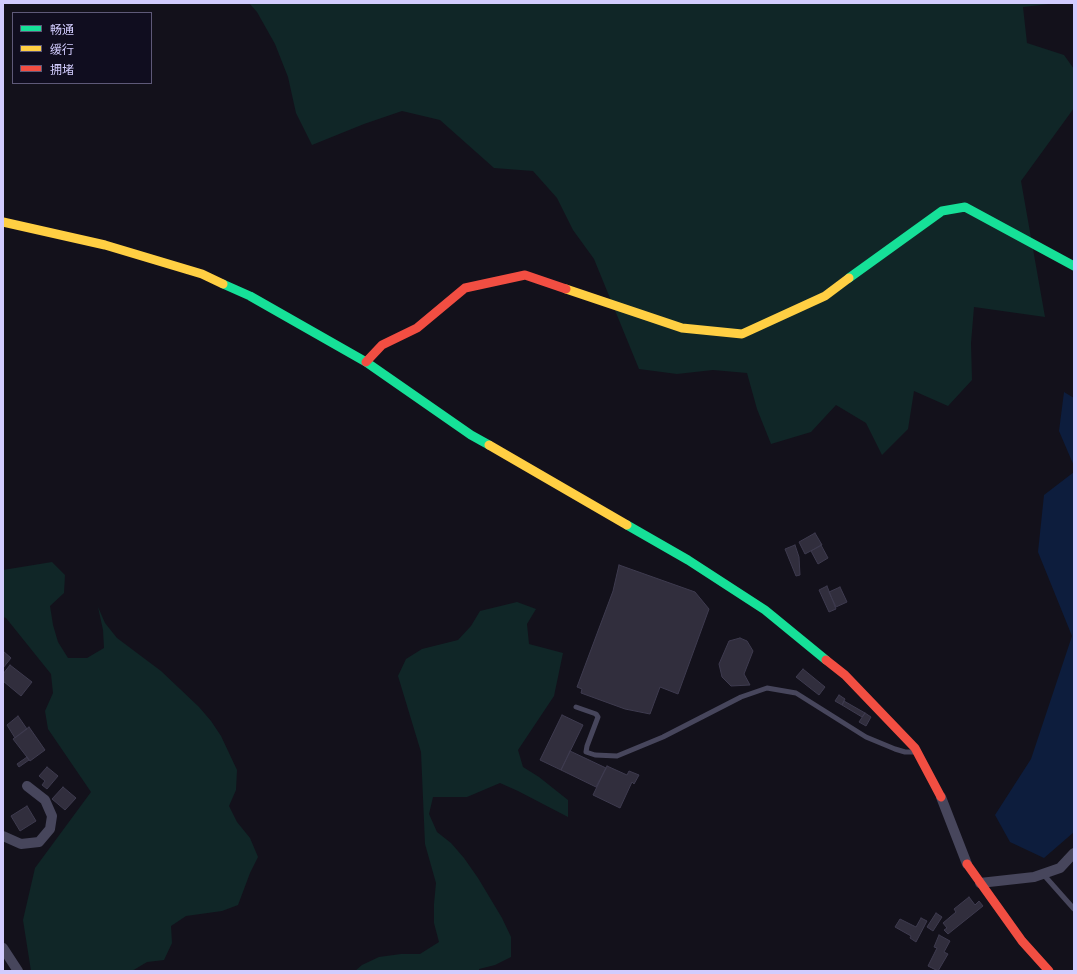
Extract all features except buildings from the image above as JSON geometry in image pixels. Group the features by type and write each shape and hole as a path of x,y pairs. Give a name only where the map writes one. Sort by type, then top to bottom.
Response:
{"street":[{"path":"366,362 382,345 417,328 465,288 525,275 682,328 742,334 825,296 942,211 965,207 1074,266"},
{"path":"3,222 105,245 202,274 250,296 366,362 471,435 688,560 765,610 845,675 915,748 941,797 967,864 1022,940 1049,971"},
{"path":"3,836 21,844 39,842 50,829 52,816 45,800 27,786"},
{"path":"980,883 1034,877 1060,868 1074,853"},
{"path":"3,948 18,971"}],"lane":[{"path":"576,707 596,714 598,717 586,752 595,755 616,756 663,737 741,697 767,688 796,693 866,737 905,752 917,752"},
{"path":"1043,874 1074,909"}],"green space":[{"path":"249,3 1057,3 1023,7 1027,43 1064,55 1074,69 1074,108 1021,181 1045,317 974,307 971,343 972,380 948,406 914,391 908,429 882,455 866,423 836,405 811,432 771,444 757,409 747,373 713,370 677,374 639,369 594,259 573,230 557,198 533,171 494,168 440,120 402,111 364,124 312,145 296,113 288,77 275,44 257,12"},
{"path":"52,562 65,575 64,593 50,606 58,642 68,658 87,658 104,648 103,630 98,607 105,623 117,638 161,671 199,707 221,736 237,770 236,790 229,806 237,822 250,838 258,857 250,873 238,905 222,911 186,916 171,926 172,943 164,960 147,962 132,971 31,971 23,920 35,868 91,792 48,729 45,711 53,693 51,674 6,618 3,617 3,570"},
{"path":"517,602 536,609 527,624 529,644 563,653 554,696 518,750 523,767 539,777 568,800 568,817 500,783 467,797 433,797 429,814 437,832 451,843 464,858 502,918 511,937 511,957 495,965 479,969 479,971 355,971 362,965 379,957 401,954 420,954 439,942 434,923 436,883 425,844 421,752 398,676 406,659 422,649 458,640 471,626 480,611"}],"water":[{"path":"1064,392 1074,398 1074,466 1059,431"},
{"path":"1074,472 1074,832 1044,858 1010,842 995,815 1031,759 1072,636 1038,552 1044,495"}],"traffic: fast":[{"path":"849,278 942,211 965,207 1074,266"},
{"path":"223,284 250,296 366,362 471,435 489,445"},
{"path":"627,525 688,560 765,610 826,660"}],"traffic: slow":[{"path":"3,222 105,245 202,274 223,284"},
{"path":"566,289 682,328 742,334 825,296 849,278"},
{"path":"489,445 627,525"}],"traffic: jam":[{"path":"366,362 382,345 417,328 465,288 525,275 566,289"},
{"path":"826,660 845,675 915,748 941,797"},
{"path":"967,864 1022,941 1049,971"}]}
